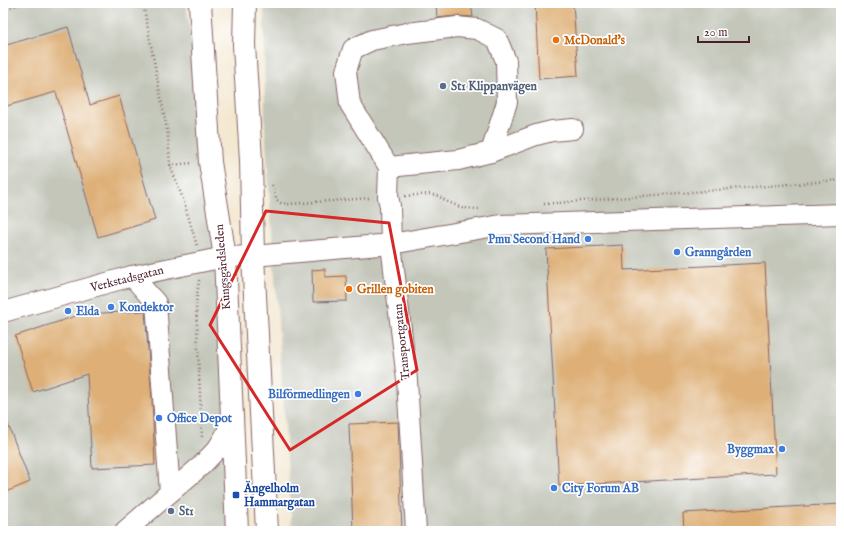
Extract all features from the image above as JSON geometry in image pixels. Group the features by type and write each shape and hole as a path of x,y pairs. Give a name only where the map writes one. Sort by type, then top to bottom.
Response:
{"main road":[{"name":"Kungsgårdsleden","path":"200,3 210,162 225,257 237,531"},
{"path":"245,3 244,45 251,160 253,256 267,531"}],"street":[{"path":"492,152 507,102 506,61 497,39 477,29 457,27 407,32 372,40 353,49 346,71 350,104 389,167 458,160 492,152 536,135 552,131 573,129"},
{"name":"Transportgatan","path":"389,167 388,197 390,206 391,244 407,380 416,531"},
{"path":"253,256 391,244 501,225 841,214"},
{"name":"Verkstadsgatan","path":"3,312 132,276 225,257 253,256"},
{"path":"132,276 156,303 170,492"},
{"path":"125,531 202,465 218,448 227,433 232,410"}],"path":[{"path":"3,9 25,3"},
{"path":"143,3 168,135 170,165 196,240 199,262 199,286 196,304 202,465"},
{"path":"170,165 210,162"},
{"path":"540,204 841,180"},
{"path":"272,181 274,196 277,200 285,204 430,194 438,196 462,208 482,209"}],"highlighted area":[{"path":"266,211 389,223 417,370 290,450 210,325"}],"shaded area":[{"path":"3,3 186,3 223,260 236,531 3,531"},
{"path":"266,3 841,3 841,531 292,531 265,126 264,8"}],"building":[{"path":"436,3 471,3 473,17 456,16 437,18"},
{"name":"McDonald's","path":"535,3 573,3 578,76 539,79"},
{"path":"68,27 90,105 119,96 155,220 98,237 56,92 3,107 3,46"},
{"path":"623,245 624,270 765,263 776,474 559,486 546,249"},
{"path":"325,269 325,277 346,276 347,301 313,302 312,270"},
{"path":"145,311 152,399 155,465 92,468 87,374 33,392 15,336 82,314"},
{"path":"3,414 30,482 3,493"},
{"path":"398,422 402,531 353,531 349,424"},
{"path":"841,504 841,531 684,531 683,513"}],"place":[{"name":"McDonald's","path":"556,40"},
{"name":"St1 Klippanvägen","path":"443,86"},
{"name":"Pmu Second Hand","path":"588,239"},
{"name":"Granngården","path":"677,252"},
{"name":"Grillen gobiten","path":"349,289"},
{"name":"Kondektor","path":"111,307"},
{"name":"Elda","path":"68,311"},
{"name":"Bilförmedlingen","path":"358,394"},
{"name":"Office Depot","path":"159,418"},
{"name":"Byggmax","path":"782,449"},
{"name":"City Forum AB","path":"554,488"},
{"name":"Ängelholm Hammargatan","path":"236,495"},
{"name":"St1","path":"171,511"}]}
